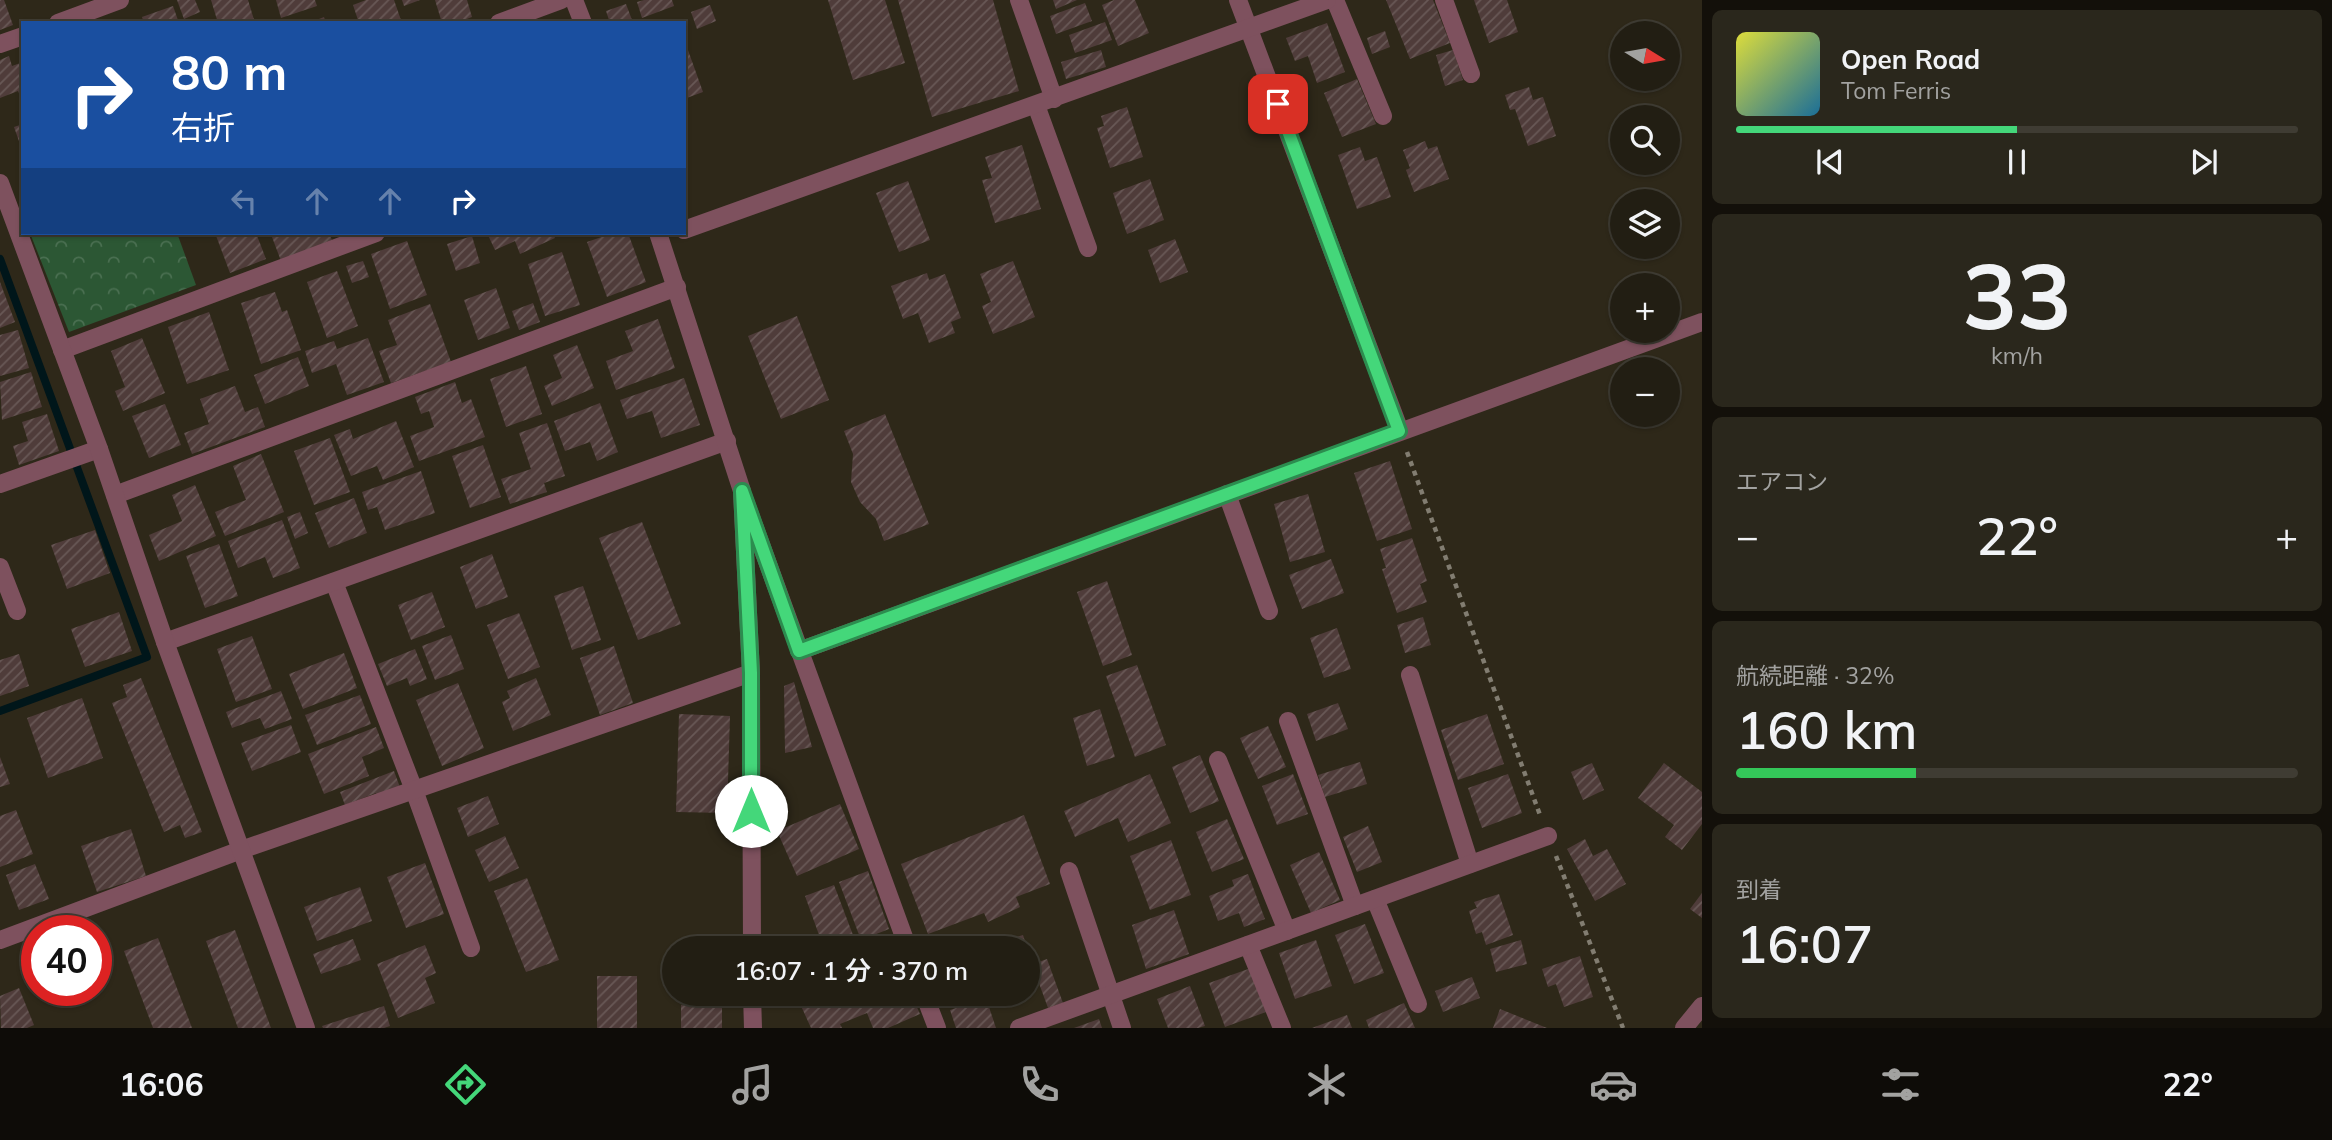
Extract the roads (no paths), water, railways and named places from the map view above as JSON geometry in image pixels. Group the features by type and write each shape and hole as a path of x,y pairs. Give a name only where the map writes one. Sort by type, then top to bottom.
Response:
{"street":[{"path":"63,21 120,0"},
{"path":"504,21 561,0"},
{"path":"574,0 582,21"},
{"path":"1019,0 1054,99"},
{"path":"1238,0 1399,431"},
{"path":"686,229 1327,0"},
{"path":"1335,0 1383,116"},
{"path":"1444,0 1471,74"},
{"path":"0,44 21,37"},
{"path":"1036,105 1088,248"},
{"path":"0,183 15,203 21,222"},
{"path":"25,235 62,350 165,642 306,1028"},
{"path":"62,350 371,235"},
{"path":"665,235 677,287 742,491 904,936"},
{"path":"115,495 677,287"},
{"path":"799,651 1702,322"},
{"path":"165,642 727,441"},
{"path":"0,484 99,449"},
{"path":"742,491 751,673 752,936"},
{"path":"1227,494 1269,611"},
{"path":"0,567 17,611"},
{"path":"334,582 471,948"},
{"path":"0,940 241,850 751,673"},
{"path":"1410,675 1470,864"},
{"path":"1288,721 1355,906"},
{"path":"1218,760 1287,931"},
{"path":"1019,1028 1548,836"},
{"path":"1069,871 1122,1028"},
{"path":"1376,899 1418,1004"},
{"path":"1248,945 1282,1028"},
{"path":"752,1006 753,1028"},
{"path":"929,1006 937,1028"},
{"path":"1684,1028 1702,1006"}],"waterway":[{"path":"0,259 147,657 0,711"}]}
